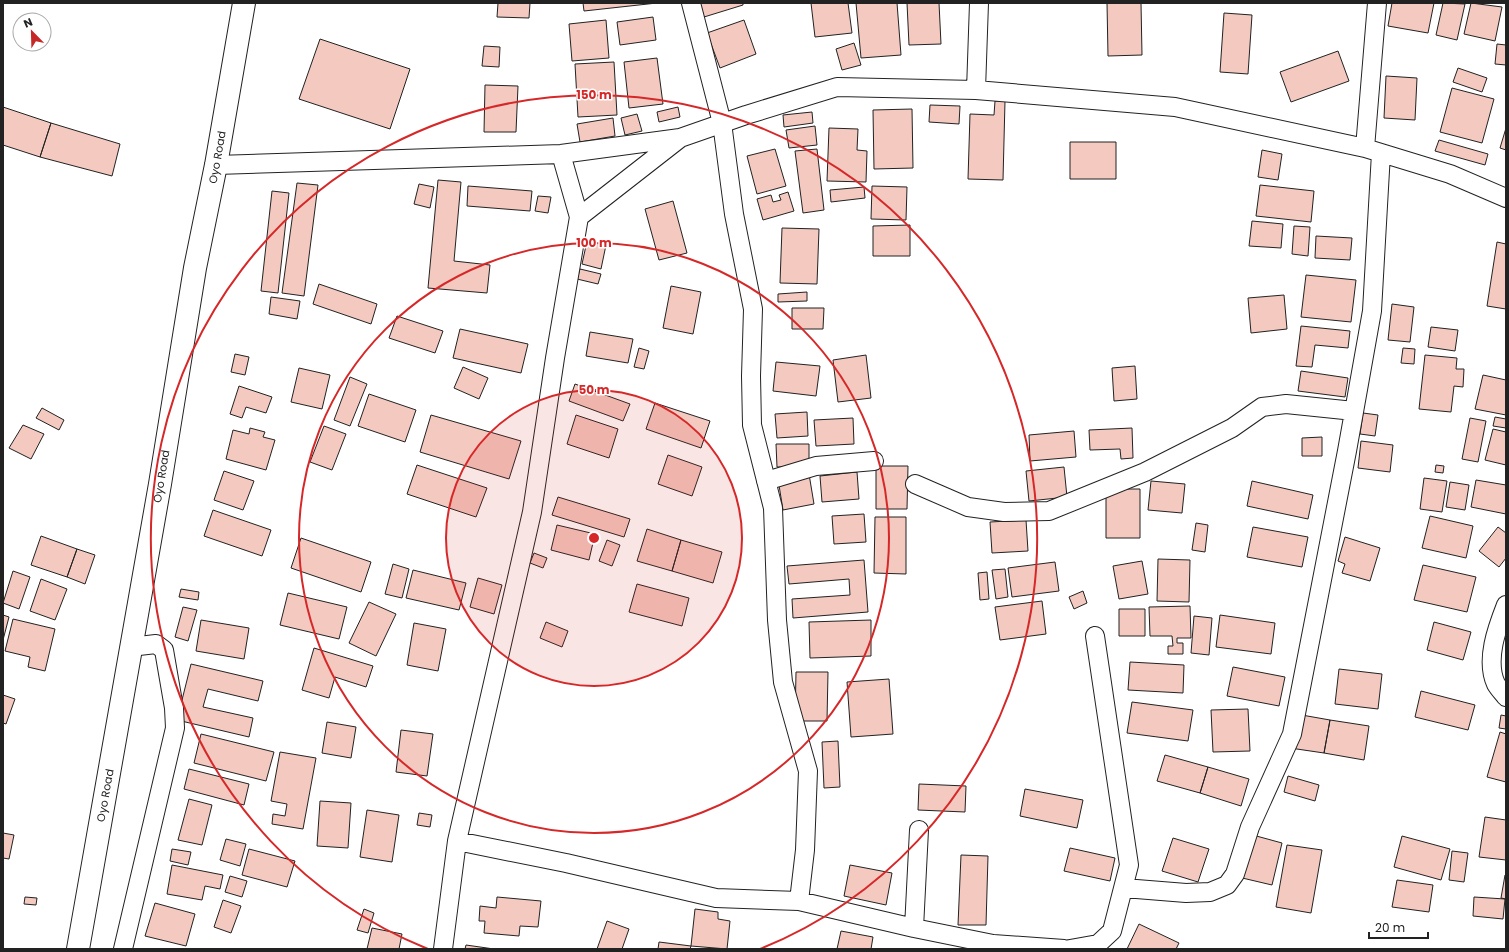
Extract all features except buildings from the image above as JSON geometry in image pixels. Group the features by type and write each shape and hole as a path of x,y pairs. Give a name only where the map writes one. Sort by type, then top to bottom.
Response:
{"highway":[{"name":"Oyo Road","path":"78,949 130,647 160,484 195,268 216,166 244,3"}],"street":[{"path":"691,3 722,123 734,214 753,309 751,376 752,425 773,508 777,620 783,682 808,771 805,850 799,901"},
{"path":"976,90 979,3"},
{"path":"1124,888 1186,893 1210,892 1227,885 1235,874 1250,827 1292,734 1372,311 1373,151 1377,3"},
{"path":"216,166 561,154 680,138 722,123 837,87 976,90 1176,107 1373,151 1450,174 1506,198"},
{"path":"579,217 680,138"},
{"path":"443,949 457,841 532,512 555,358 579,217 561,154"},
{"path":"915,484 968,507 1004,512 1049,511 1145,472 1232,428 1262,407 1286,404 1354,411"},
{"path":"766,481 816,466 874,461"},
{"path":"1506,605 1495,632 1492,660 1496,684 1506,697"},
{"path":"1070,949 1101,946 1112,931 1129,865 1096,636"},
{"path":"123,949 175,728 174,708 164,650 156,644 130,647"},
{"path":"914,928 919,830"},
{"path":"457,841 566,863 716,898 799,901 914,928 993,944 1064,949"}]}
